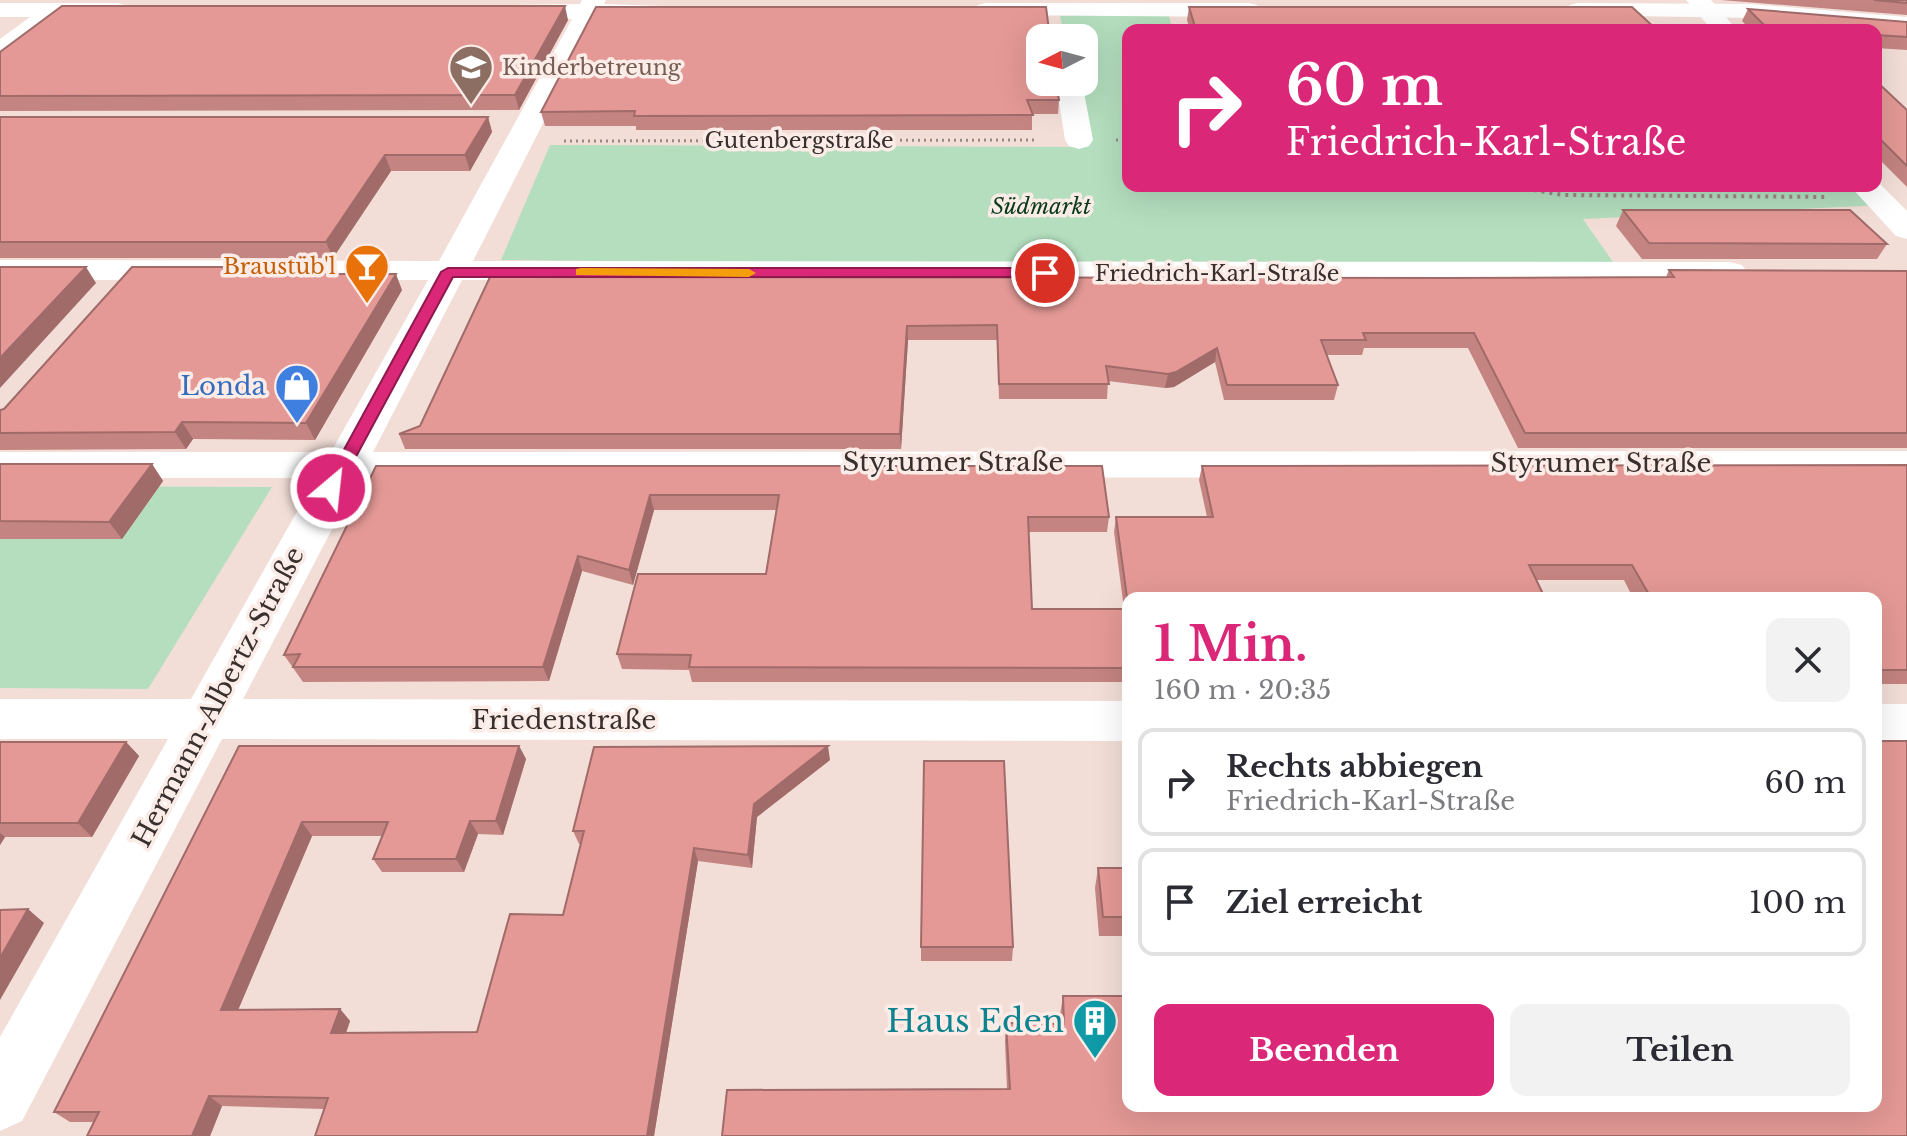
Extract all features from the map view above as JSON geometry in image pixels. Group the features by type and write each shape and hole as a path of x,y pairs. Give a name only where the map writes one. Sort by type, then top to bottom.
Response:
{"street":[{"path":"476,12 591,5 682,11"},
{"name":"Hermann-Albertz-Straße","path":"0,1099 591,5"},
{"path":"1702,5 1719,24"},
{"path":"1557,10 1702,5 1907,24"},
{"path":"0,10 138,11"},
{"path":"0,51 55,10"},
{"path":"1058,10 1060,24"},
{"path":"963,11 1058,10 1170,20 1278,10"},
{"path":"1071,96 1079,140"},
{"path":"498,121 524,131"},
{"path":"1871,192 1907,229"},
{"name":"Friedrich-Karl-Straße","path":"0,270 1754,272"},
{"path":"101,304 131,270"},
{"name":"Styrumer Straße","path":"0,465 1907,464"},
{"name":"Friedenstraße","path":"0,719 1122,721"},
{"path":"1882,724 1907,724"}],"path":[{"name":"Gutenbergstraße","path":"524,131 1122,140"},
{"path":"1557,192 1580,195 1831,197 1851,192"}],"green space":[{"name":"Südmarkt","path":"1167,10 1171,24 1122,24 1122,192 1871,192 1884,205 1583,219 1620,272 501,260 550,145 1088,147 1078,96 1098,96 1098,24 1062,24 1060,16"},
{"path":"0,486 272,487 148,689 0,688"}],"building":[{"path":"1874,0 1907,0 1907,3"},
{"path":"62,6 565,6 515,95 0,96 0,52"},
{"path":"596,7 1046,7 1048,24 1026,24 1026,96 1058,96 1059,100 1027,100 1033,115 634,116 635,111 541,112"},
{"path":"1189,7 1632,7 1650,24 1194,24"},
{"path":"1748,9 1907,22 1907,37 1882,35 1882,24 1763,24"},
{"path":"1882,87 1907,110 1907,166 1882,141"},
{"path":"0,117 488,117 465,155 385,155 326,242 0,242"},
{"path":"1623,210 1850,210 1887,244 1649,243"},
{"path":"0,267 86,267 0,358"},
{"path":"132,267 308,267 304,274 396,274 306,423 182,422 175,432 0,433 0,410"},
{"path":"1669,270 1907,271 1907,433 1525,433 1474,333 1363,333 1366,340 1321,340 1338,385 1227,385 1217,348 1168,374 1106,366 1109,384 999,384 997,325 907,326 900,434 399,434 420,426 490,277 1674,277"},
{"path":"0,464 152,464 109,522 0,521"},
{"path":"1907,465 1907,670 1882,670 1882,592 1648,592 1632,565 1529,565 1542,592 1126,592 1116,517 1213,517 1202,466"},
{"path":"376,466 1102,466 1109,517 1028,517 1032,609 1122,609 1122,668 689,667 691,655 617,654 638,574 766,574 779,495 650,495 629,570 578,556 543,667 293,667 300,654 284,655"},
{"path":"1882,741 1907,741 1907,1136 722,1136 727,1090 1010,1089 1006,1023 1064,1024 1063,996 1122,996 1122,1112 1882,1112"},
{"path":"0,742 126,742 78,823 0,823"},
{"path":"239,746 519,746 496,821 470,821 456,859 373,859 388,822 302,822 221,1010 340,1009 331,1033 477,1032 510,914 563,915 584,831 573,831 594,747 828,746 754,804 748,855 694,848 647,1136 315,1136 328,1098 209,1096 192,1136 87,1136 99,1112 54,1112"},
{"path":"924,761 1004,761 1013,947 921,947"},
{"path":"1098,868 1122,868 1122,917 1103,917"},
{"path":"28,909 0,958 0,910"}],"slow traffic":[{"path":"581,272 749,273"}],"place":[{"name":"Kinderbetreung","path":"471,106"},
{"name":"Braustüb'l","path":"367,305"},
{"name":"Londa","path":"297,425"},
{"name":"Haus Eden","path":"1095,1060"}],"route":[{"path":"331,488 448,272 1045,273"}]}
